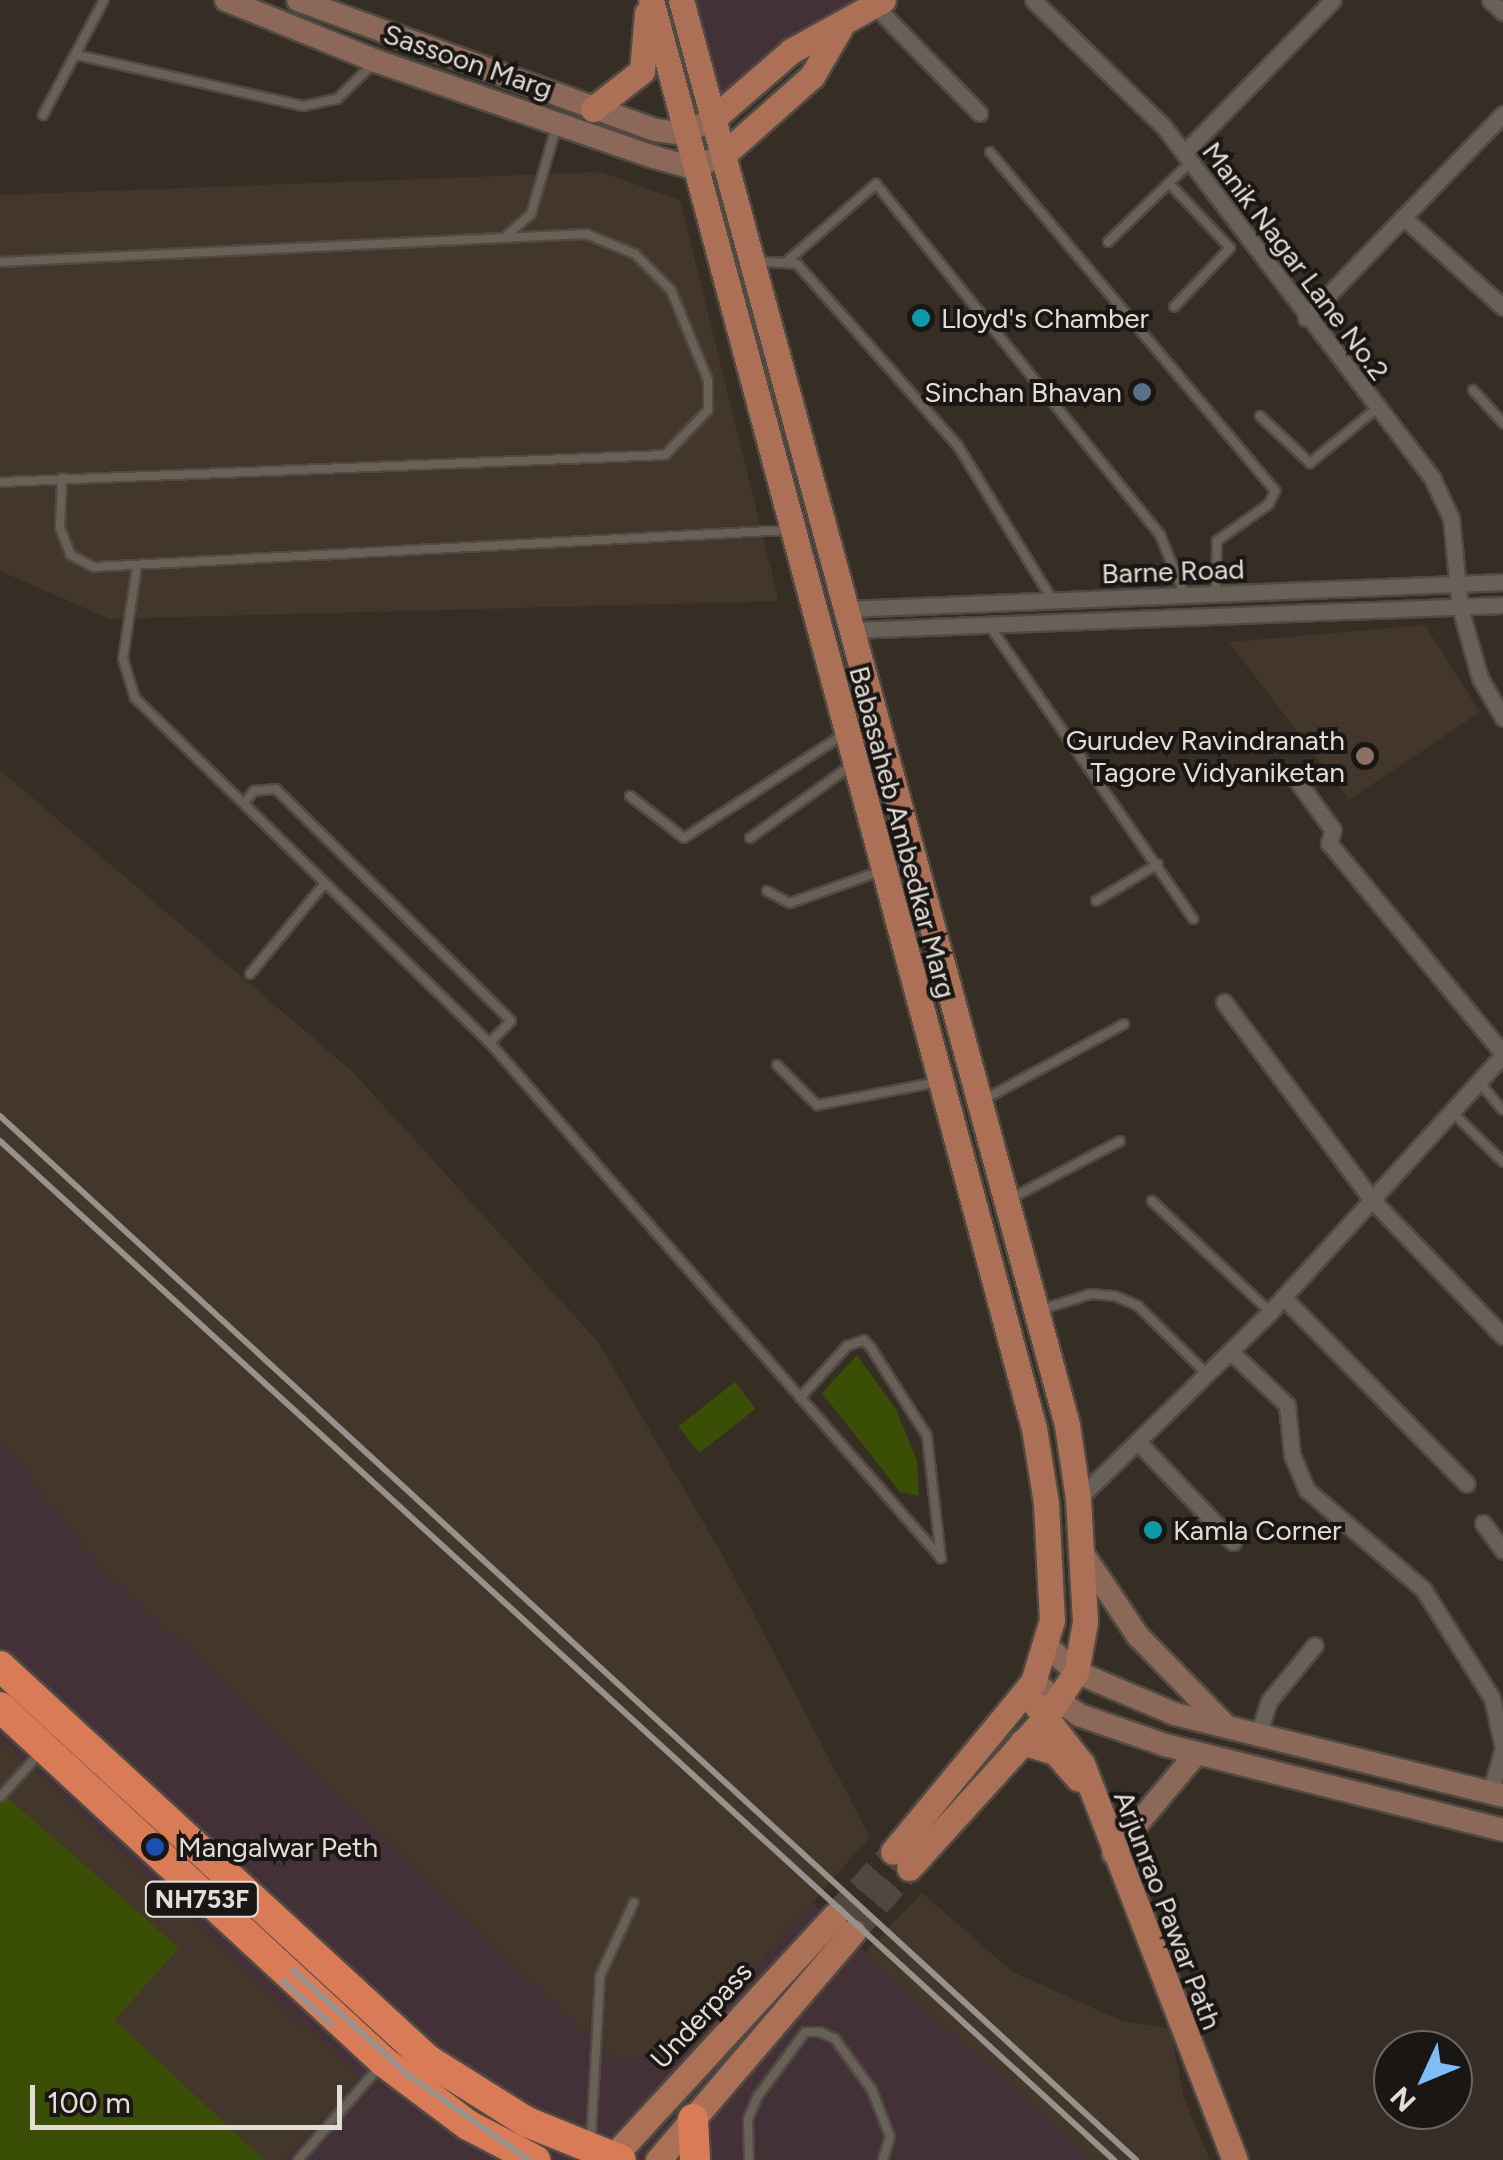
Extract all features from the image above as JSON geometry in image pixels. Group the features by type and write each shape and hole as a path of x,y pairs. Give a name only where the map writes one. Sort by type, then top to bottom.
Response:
{"highway":[{"name":"NH753F","path":"0,1666 428,2060 484,2100 609,2156"},
{"name":"NH753F","path":"0,1707 384,2062 468,2124 535,2160"},
{"path":"693,2119 695,2160"}],"main road":[{"name":"Sassoon Marg","path":"226,0 376,61 693,168"},
{"name":"Sassoon Marg","path":"298,0 593,109 683,134"},
{"path":"593,109 642,71 649,0"},
{"name":"Babasaheb Ambedkar Marg","path":"649,0 1034,1428 1046,1504 1048,1647 1021,1696"},
{"name":"Babasaheb Ambedkar Marg","path":"680,0 753,260 1032,1312 1066,1424 1078,1499 1084,1622 1076,1672"},
{"path":"683,134 714,118 792,51 879,3"},
{"path":"693,168 723,155 812,76 840,27"},
{"path":"1081,1550 1174,1680 1231,1730"},
{"path":"1048,1647 1076,1672 1231,1730 1496,1794"},
{"path":"1021,1696 901,1860 1022,1742 1061,1711 1076,1672"},
{"name":"Arjunrao Pawar Path","path":"1021,1696 1061,1711 1112,1853 1235,2160"},
{"path":"1061,1711 1196,1754 1503,1830"},
{"path":"1022,1742 1055,1752 1093,1798"},
{"path":"1112,1853 1196,1754"},
{"name":"Underpass","path":"609,2156 844,1924 658,2160"}],"street":[{"name":"Manik Nagar Lane No.2","path":"1033,0 1188,157 1306,318 1432,478 1451,518 1460,608 1480,678 1503,718"},
{"path":"1188,157 1334,0"},
{"path":"1490,0 1503,12"},
{"path":"879,3 978,113"},
{"path":"1306,318 1503,114"},
{"path":"1403,217 1503,307"},
{"name":"Barne Road","path":"848,620 1053,601 1503,582"},
{"name":"Barne Road","path":"848,620 989,625 1503,604"},
{"path":"1078,1499 1270,1312 1503,1054 1329,843 1333,830 1293,775"},
{"path":"1224,1002 1372,1200 1503,1336"},
{"path":"1282,1297 1466,1484"},
{"path":"1231,1352 1287,1405 1292,1455 1307,1490 1423,1589 1492,1698 1502,1748 1496,1794"},
{"path":"1138,1442 1233,1542"},
{"path":"1483,1524 1503,1551"},
{"path":"1256,1738 1268,1701 1316,1645"}],"lane":[{"path":"43,115 104,0"},
{"path":"77,56 303,106 337,98 376,61"},
{"path":"504,238 531,214 552,159 556,124"},
{"path":"990,152 1275,491 1269,504 1217,541 1216,594"},
{"path":"1108,242 1170,183 1188,157"},
{"path":"1170,183 1230,248 1174,307"},
{"path":"785,263 876,184 1160,535 1185,596"},
{"path":"0,262 586,234 635,254 671,290 708,380 708,410 688,436 665,456 0,482"},
{"path":"753,260 796,264 958,446 1053,601"},
{"path":"1473,390 1503,423"},
{"path":"1260,416 1310,463 1376,409"},
{"path":"62,478 60,528 71,555 94,567 792,530"},
{"path":"137,566 123,658 126,679 135,698 490,1042 800,1398 942,1558 927,1436 872,1348 864,1340 847,1346 800,1398"},
{"path":"989,625 1193,918"},
{"path":"630,796 684,838 846,732"},
{"path":"750,838 854,764"},
{"path":"244,804 254,791 276,788 511,1021 490,1042"},
{"path":"1096,901 1158,864"},
{"path":"768,892 790,903 882,871"},
{"path":"250,974 325,883"},
{"path":"977,1104 1124,1024"},
{"path":"777,1065 817,1105 938,1082"},
{"path":"1479,1082 1503,1110"},
{"path":"1452,1112 1503,1162"},
{"path":"1004,1203 1120,1141"},
{"path":"1152,1201 1270,1312"},
{"path":"1032,1312 1090,1294 1115,1296 1138,1306 1208,1375"},
{"path":"0,1797 44,1749"},
{"path":"609,2156 600,1976 634,1902"},
{"path":"749,2160 748,2119 758,2096 805,2032 820,2032 835,2039 872,2090 890,2137 883,2160"},
{"path":"298,2160 384,2062"}],"shaded area":[{"path":"681,0 876,0 722,96"},
{"path":"601,172 680,200 779,601 109,619 0,571 0,195"},
{"name":"Gurudev Ravindranath Tagore Vidyaniketan","path":"1425,625 1480,712 1349,800 1229,642"},
{"path":"0,770 353,1072 599,1343 726,1561 870,1837 677,2056 614,2060 96,1562 0,1439"},
{"path":"0,1439 96,1562 614,2060 677,2057 812,1903 1092,2160 0,2160"},
{"path":"0,1738 360,2078 283,2160 0,2160"},
{"path":"922,1893 1013,1972 1123,2021 1170,2028 1184,2098 1210,2160 1092,2160 864,1953"}],"green space":[{"path":"857,1355 896,1409 917,1461 919,1496 900,1492 822,1393"},
{"path":"735,1382 756,1409 699,1453 678,1426"},
{"path":"7,1797 179,1948 115,2020 264,2160 0,2160 0,1805"}],"tunnel":[{"path":"834,1916 893,1852"},
{"path":"853,1932 909,1868"}],"railway":[{"path":"0,1116 1136,2160"},
{"path":"0,1141 1114,2160"},
{"path":"293,1970 407,2074 529,2160"},
{"path":"283,1981 331,2024"}],"place":[{"name":"Lloyd's Chamber","path":"921,318"},
{"name":"Sinchan Bhavan","path":"1142,392"},
{"name":"Gurudev Ravindranath Tagore Vidyaniketan","path":"1365,756"},
{"name":"Kamla Corner","path":"1153,1530"},
{"name":"Mangalwar Peth","path":"155,1847"}]}
